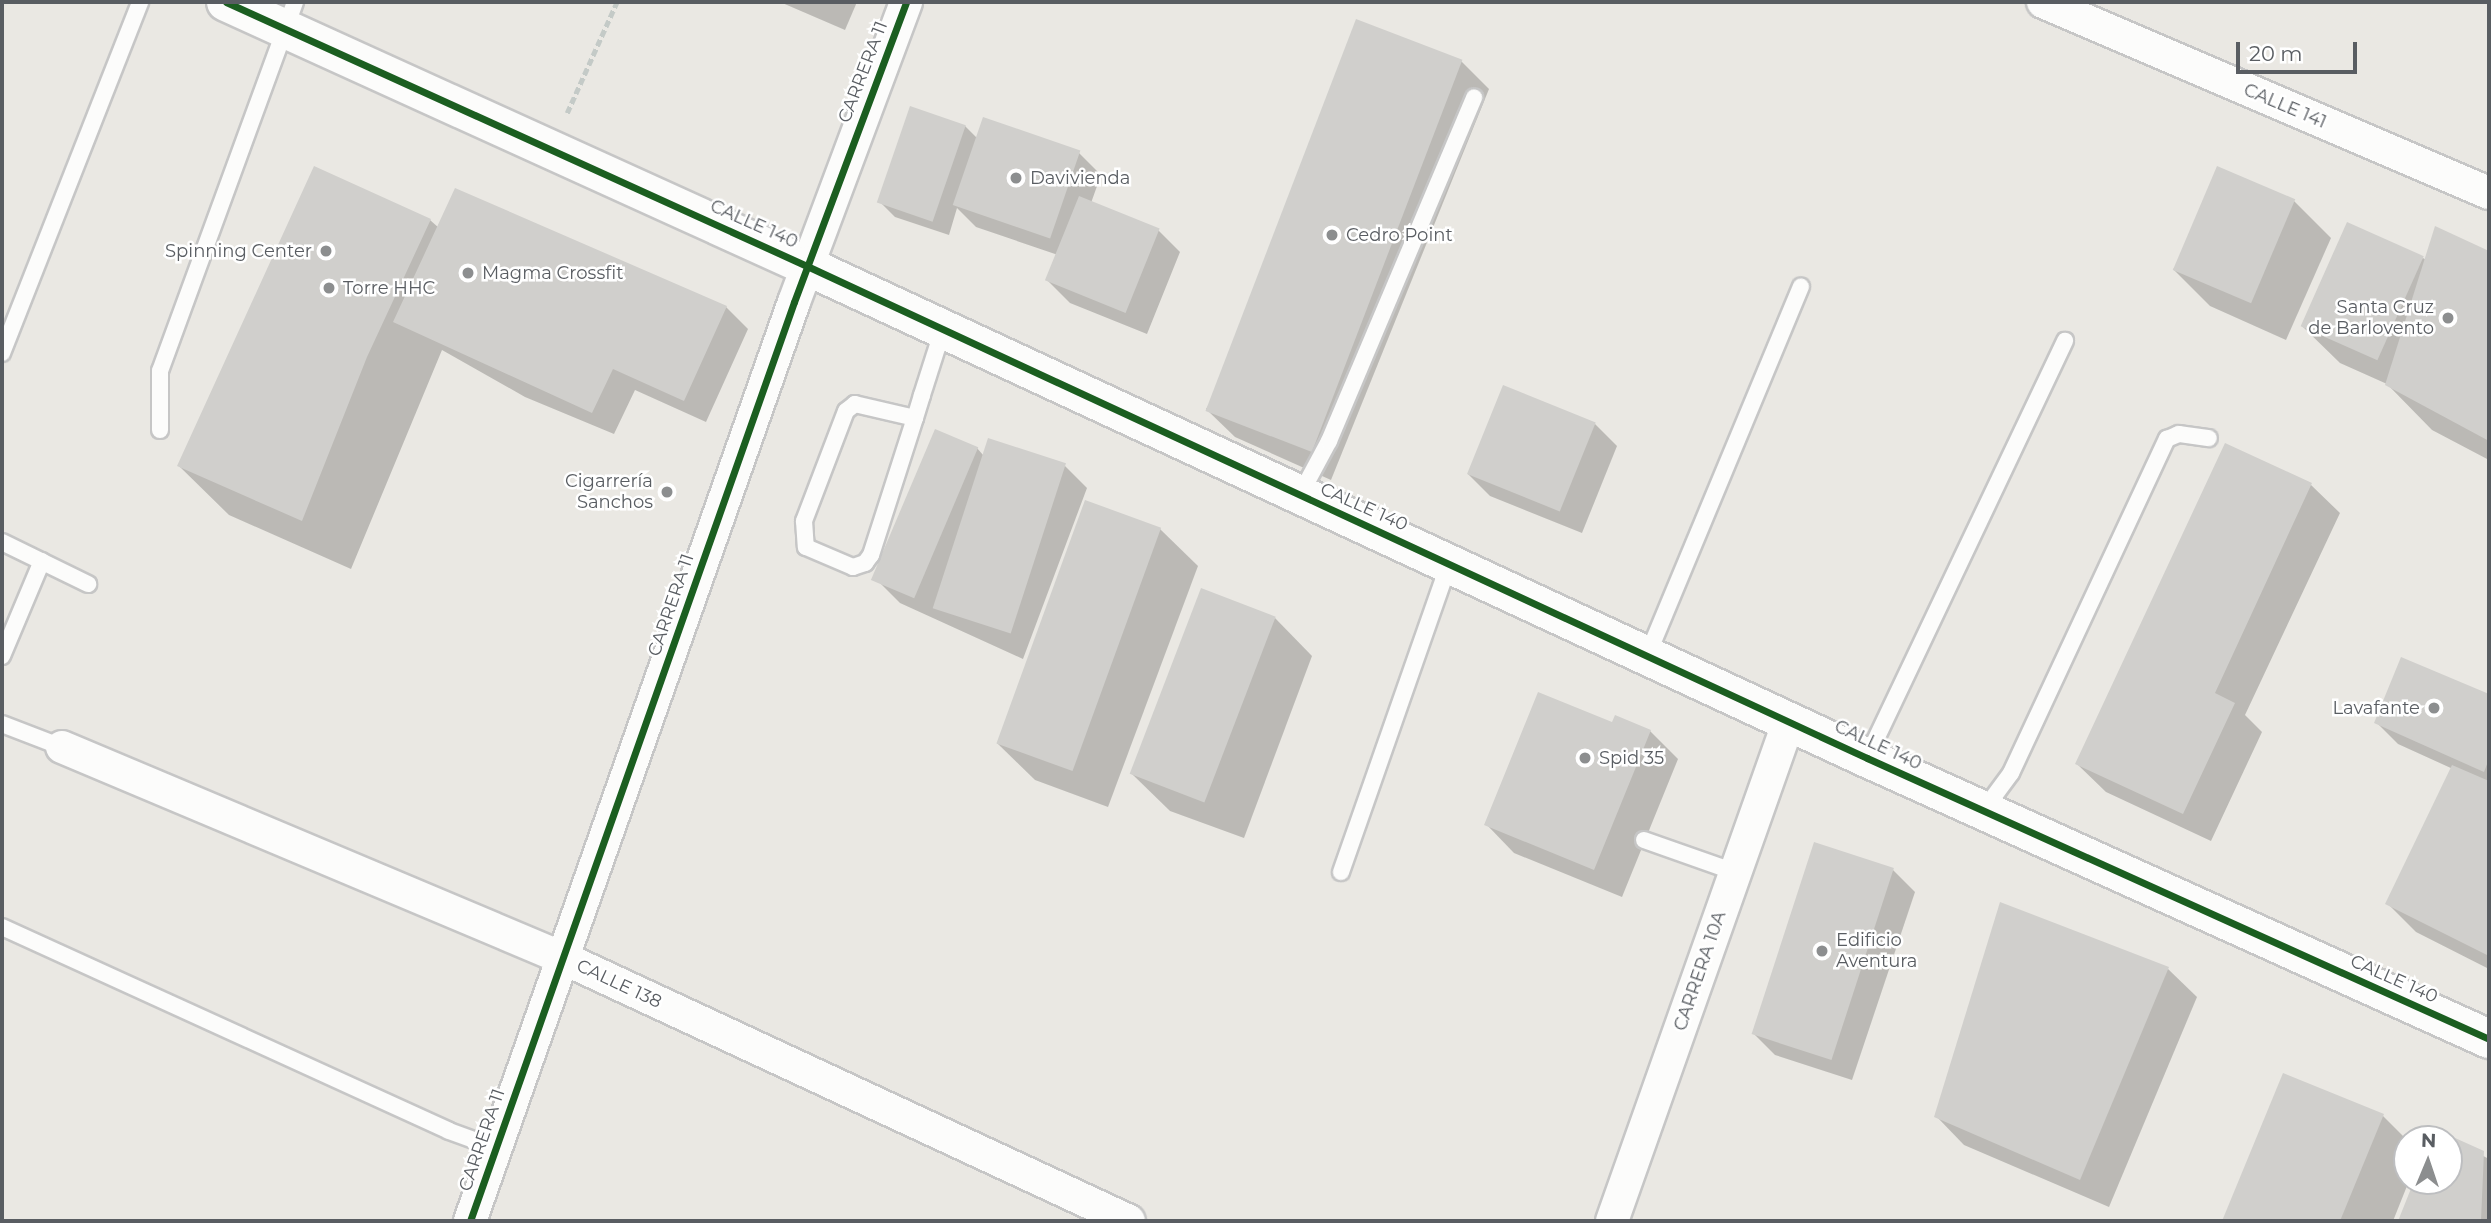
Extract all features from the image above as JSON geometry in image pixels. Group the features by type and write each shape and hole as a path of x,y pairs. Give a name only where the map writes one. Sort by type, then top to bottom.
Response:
{"street":[{"name":"CALLE 140","path":"226,2 290,15 943,329 1648,654 1867,758 2489,1039"},
{"name":"CARRERA 11","path":"470,1221 807,265 906,2"},
{"name":"CALLE 141","path":"2043,2 2489,193"},
{"name":"CARRERA 10A","path":"1612,1221 1789,720"},
{"name":"CALLE 138","path":"62,747 563,958 1129,1221"}],"lane":[{"path":"2,353 141,2"},
{"path":"160,430 160,371 290,15"},
{"path":"1300,495 1329,441 1474,97"},
{"path":"1648,654 1801,287"},
{"path":"915,418 855,404 846,411 804,522 806,547 853,567 865,563 915,418 943,329"},
{"path":"1867,758 2064,341"},
{"path":"1983,811 2011,773 2167,439 2179,434 2210,438"},
{"path":"2,542 88,584"},
{"path":"2,653 43,561"},
{"path":"1341,872 1449,563"},
{"path":"2,723 62,747"},
{"path":"1644,840 1735,872"},
{"path":"2,927 449,1131 496,1148"}],"path":[{"path":"563,123 617,2"}],"building":[{"name":"Cedro Point","path":"1356,19 1462,60 1312,452 1205,411"},
{"path":"910,106 966,125 933,222 877,202"},
{"name":"Davivienda","path":"983,117 1080,151 1050,238 953,205"},
{"name":"Torre HHC","path":"314,166 431,219 367,357 302,521 177,466"},
{"path":"2217,166 2295,199 2251,303 2173,270"},
{"path":"455,188 727,306 684,401 613,369 592,413 393,322"},
{"path":"1079,196 1160,229 1126,313 1045,280"},
{"path":"2347,222 2424,256 2377,360 2301,326"},
{"name":"Santa Cruz de Barlovento","path":"2435,226 2489,251 2489,441 2385,385"},
{"path":"1503,385 1596,422 1560,511 1467,474"},
{"path":"935,429 978,447 914,598 871,580"},
{"path":"988,438 1066,463 1011,634 933,608"},
{"path":"2225,443 2312,483 2215,693 2235,703 2183,814 2075,764"},
{"path":"1085,500 1161,528 1073,771 996,743"},
{"path":"1201,588 1276,617 1204,802 1130,774"},
{"name":"Lavafante","path":"2401,657 2489,694 2489,759 2484,772 2374,723"},
{"path":"1538,692 1612,722 1615,715 1651,730 1594,870 1484,825"},
{"path":"2452,765 2489,781 2489,956 2385,904"},
{"name":"Edificio Aventura","path":"1814,842 1894,868 1831,1060 1752,1034"},
{"path":"2000,902 2169,967 2080,1180 1934,1117"},
{"path":"2283,1073 2384,1114 2340,1221 2222,1221"},
{"path":"2463,1142 2484,1151 2481,1221 2398,1221 2408,1195 2463,1195"}],"cycle path":[{"path":"226,2 807,266 1867,758 2489,1039"},
{"path":"470,1221 794,302 906,2"}],"place":[{"name":"Davivienda","path":"1016,178"},
{"name":"Cedro Point","path":"1332,235"},
{"name":"Spinning Center","path":"326,251"},
{"name":"Magma Crossfit","path":"468,273"},
{"name":"Torre HHC","path":"329,288"},
{"name":"Santa Cruz de Barlovento","path":"2448,318"},
{"name":"Cigarrería Sanchos","path":"667,492"},
{"name":"Lavafante","path":"2434,708"},
{"name":"Spid 35","path":"1585,758"},
{"name":"Edificio Aventura","path":"1822,951"}]}
